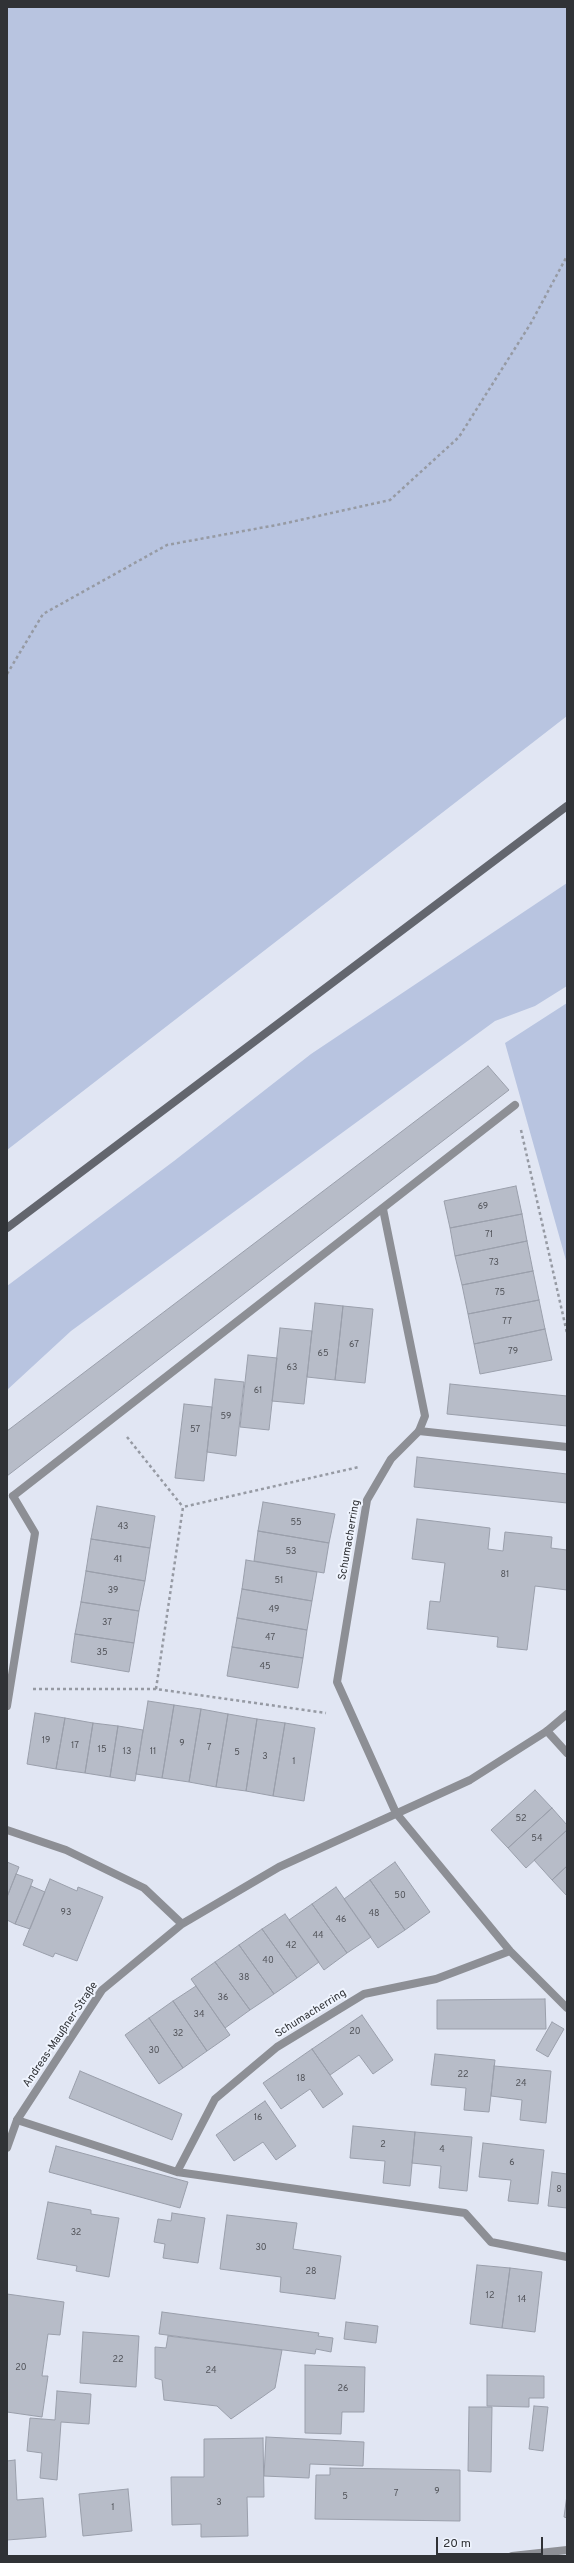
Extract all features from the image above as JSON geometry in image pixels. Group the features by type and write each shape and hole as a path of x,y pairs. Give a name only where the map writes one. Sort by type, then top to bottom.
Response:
{"main road":[{"path":"7,1228 567,806"}],"street":[{"path":"7,1706 35,1534 13,1496 515,1105"},
{"name":"Schumacherring","path":"383,1209 425,1416 419,1431 391,1459 367,1500 337,1682 396,1813 510,1951 567,2008"},
{"path":"419,1431 567,1447"},
{"path":"7,1830 66,1850 144,1888 182,1924 279,1867 470,1780 547,1731 567,1714"},
{"path":"547,1731 567,1753"},
{"name":"Andreas-Maußner-Straße","path":"7,2148 17,2120 102,1990 182,1924"},
{"name":"Schumacherring","path":"177,2172 215,2099 277,2047 364,1994 436,1979 510,1951"},
{"path":"17,2120 177,2172 465,2213 491,2242 567,2257"},
{"path":"512,2556 567,2550"}],"path":[{"path":"7,674 43,614 167,545 282,524 390,500 459,436 531,323 567,256"},
{"path":"515,1105 567,1333"},
{"path":"112,1419 183,1507 156,1689"},
{"path":"183,1507 391,1459"},
{"path":"9,1690 156,1689 353,1717"}],"shaded area":[{"path":"7,7 567,7 567,716 7,1150"},
{"path":"567,883 567,986 535,1006 495,1021 71,1331 7,1390 7,1286 174,1161 311,1054"},
{"path":"567,1003 567,1264 505,1043"}],"building":[{"path":"488,1066 509,1090 7,1476 7,1431"},
{"path":"516,1186 522,1214 450,1228 444,1201"},
{"path":"522,1214 527,1241 455,1256 450,1228"},
{"path":"527,1241 533,1271 462,1285 455,1256"},
{"path":"533,1271 539,1300 468,1314 462,1285"},
{"path":"539,1300 545,1329 474,1344 468,1314"},
{"path":"315,1303 343,1306 335,1380 307,1377"},
{"path":"343,1306 373,1309 365,1383 335,1380"},
{"path":"280,1328 312,1331 304,1404 272,1401"},
{"path":"545,1329 552,1360 480,1374 474,1344"},
{"path":"248,1355 277,1358 269,1430 240,1427"},
{"path":"215,1379 244,1382 236,1456 207,1452"},
{"path":"450,1384 567,1396 567,1426 447,1414"},
{"path":"184,1404 212,1407 204,1481 175,1478"},
{"path":"417,1457 567,1474 567,1503 414,1487"},
{"path":"263,1502 335,1514 329,1543 258,1531"},
{"path":"97,1506 155,1516 150,1548 91,1539"},
{"path":"417,1519 490,1528 488,1549 503,1551 505,1532 552,1537 551,1548 567,1550 567,1590 535,1586 527,1650 497,1647 498,1637 427,1629 430,1601 440,1602 445,1563 412,1559"},
{"path":"258,1531 329,1543 324,1573 254,1561"},
{"path":"91,1539 150,1548 145,1581 86,1571"},
{"path":"246,1560 317,1572 312,1601 242,1589"},
{"path":"86,1571 145,1581 139,1611 81,1602"},
{"path":"242,1589 312,1601 307,1630 237,1618"},
{"path":"81,1602 139,1611 134,1643 75,1634"},
{"path":"237,1618 307,1630 303,1658 232,1647"},
{"path":"75,1634 134,1643 129,1672 71,1662"},
{"path":"232,1647 303,1658 298,1688 227,1676"},
{"path":"148,1701 174,1705 162,1778 136,1774"},
{"path":"174,1705 201,1709 189,1782 162,1778"},
{"path":"201,1709 228,1714 216,1787 189,1782"},
{"path":"35,1713 65,1718 56,1769 27,1764"},
{"path":"228,1714 257,1719 246,1791 216,1787"},
{"path":"65,1718 93,1723 85,1773 56,1769"},
{"path":"257,1719 285,1723 273,1796 246,1791"},
{"path":"93,1723 118,1726 110,1777 85,1773"},
{"path":"285,1723 315,1728 304,1801 273,1796"},
{"path":"118,1726 143,1730 135,1781 110,1777"},
{"path":"535,1790 552,1808 508,1848 491,1830"},
{"path":"552,1808 567,1825 567,1830 526,1868 508,1848"},
{"path":"567,1830 567,1866 552,1880 534,1860"},
{"path":"7,1862 19,1867 7,1897"},
{"path":"395,1862 430,1912 405,1930 370,1880"},
{"path":"567,1866 567,1896 552,1880"},
{"path":"16,1874 33,1880 15,1924 7,1920 7,1897"},
{"path":"50,1879 77,1891 78,1887 103,1897 77,1961 55,1953 53,1957 23,1945"},
{"path":"370,1880 405,1930 378,1948 344,1899"},
{"path":"31,1886 45,1892 30,1929 15,1924"},
{"path":"336,1887 371,1937 347,1953 312,1904"},
{"path":"312,1904 347,1953 324,1970 289,1920"},
{"path":"285,1914 319,1962 297,1978 262,1929"},
{"path":"262,1929 297,1978 274,1994 239,1945"},
{"path":"239,1945 274,1994 250,2010 215,1962"},
{"path":"215,1962 250,2010 225,2028 191,1979"},
{"path":"196,1986 230,2035 207,2051 173,2001"},
{"path":"545,1999 546,2029 437,2029 437,2000"},
{"path":"173,2001 207,2051 183,2068 149,2018"},
{"path":"362,2015 393,2060 373,2074 359,2055 330,2075 312,2049"},
{"path":"149,2018 183,2068 159,2084 125,2035"},
{"path":"552,2022 564,2029 548,2057 536,2050"},
{"path":"312,2049 343,2094 323,2108 310,2089 281,2109 263,2083"},
{"path":"435,2054 495,2060 489,2112 464,2110 466,2088 431,2085"},
{"path":"494,2066 551,2071 546,2123 520,2120 522,2100 491,2096"},
{"path":"80,2071 182,2114 172,2140 69,2098"},
{"path":"265,2101 296,2146 276,2160 263,2142 234,2161 216,2135"},
{"path":"353,2126 415,2132 410,2186 383,2183 385,2161 350,2158"},
{"path":"415,2132 472,2137 467,2191 439,2188 441,2166 412,2163"},
{"path":"483,2143 544,2150 538,2204 508,2201 511,2180 479,2177"},
{"path":"56,2146 188,2182 180,2208 49,2172"},
{"path":"552,2172 567,2174 567,2208 548,2206"},
{"path":"48,2202 91,2210 91,2214 119,2218 109,2277 76,2271 77,2266 37,2259"},
{"path":"172,2213 205,2218 198,2263 163,2258 165,2244 154,2242 158,2219 171,2221"},
{"path":"227,2215 297,2223 293,2249 341,2256 335,2299 280,2292 281,2277 220,2269"},
{"path":"477,2265 510,2268 502,2328 470,2324"},
{"path":"510,2268 542,2272 535,2332 502,2328"},
{"path":"7,2294 64,2302 60,2335 48,2334 42,2376 48,2376 42,2417 7,2412"},
{"path":"162,2312 319,2333 318,2336 333,2338 331,2352 316,2349 315,2354 159,2334"},
{"path":"346,2322 378,2326 376,2343 344,2339"},
{"path":"83,2332 139,2336 136,2387 80,2383"},
{"path":"168,2336 282,2350 275,2388 231,2419 217,2406 164,2400 162,2380 155,2378 155,2347 166,2348"},
{"path":"305,2365 365,2367 364,2412 342,2412 341,2434 305,2433"},
{"path":"487,2375 544,2376 544,2398 529,2398 529,2407 487,2406"},
{"path":"57,2391 91,2394 89,2424 61,2422 57,2480 40,2478 42,2453 27,2451 30,2418 55,2420"},
{"path":"534,2406 548,2407 543,2451 529,2449"},
{"path":"469,2407 492,2407 491,2472 468,2471"},
{"path":"266,2437 364,2442 363,2466 310,2464 309,2478 264,2476"},
{"path":"263,2438 264,2497 247,2497 248,2536 201,2537 201,2524 172,2525 171,2477 204,2477 204,2439"},
{"path":"15,2460 17,2500 43,2498 46,2537 7,2540 7,2461"},
{"path":"330,2468 460,2470 460,2521 315,2519 316,2475 330,2475"},
{"path":"128,2489 132,2531 83,2536 79,2494"},
{"path":"567,2495 567,2518 564,2517"}]}
